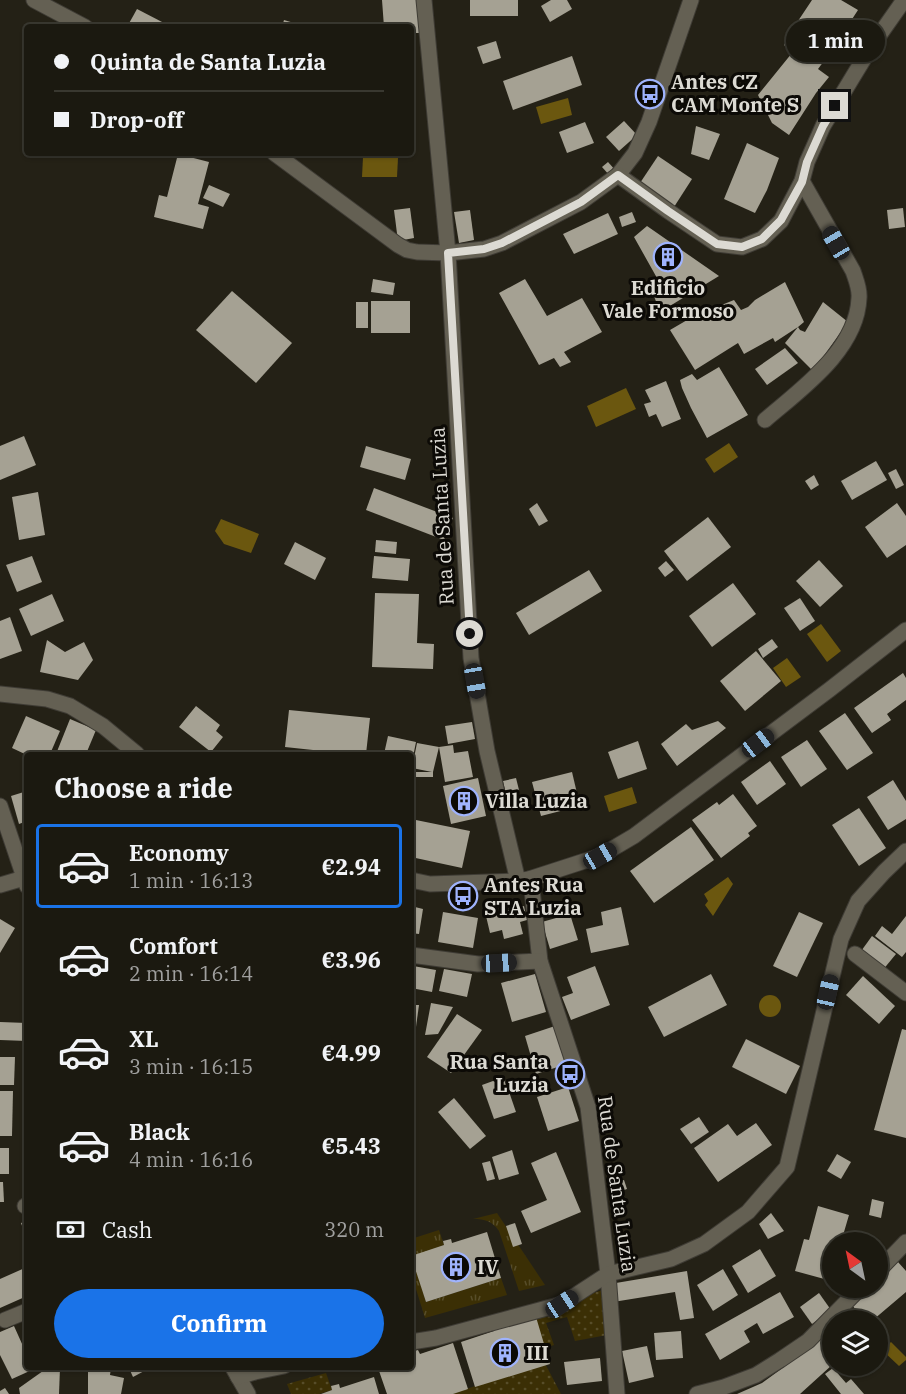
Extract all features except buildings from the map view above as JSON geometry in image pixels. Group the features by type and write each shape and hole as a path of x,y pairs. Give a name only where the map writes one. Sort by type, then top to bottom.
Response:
{"street":[{"path":"34,0 78,24"},
{"name":"Rua de Santa Luzia","path":"424,0 448,253 471,658 487,751 523,880 532,890 540,961 588,1107 608,1274 617,1394"},
{"path":"278,156 398,245 408,250 448,253 484,249 502,243 581,202 618,175 635,153 649,122 691,0"},
{"path":"618,175 717,244 742,247 762,239 781,220 802,182 807,162 823,126 871,47 904,0"},
{"path":"765,420 814,378 841,346 857,316 859,296 852,271 802,182"},
{"path":"414,881 430,884 523,880 600,856 634,836 906,630"},
{"path":"0,694 47,699 70,705 103,726 135,752"},
{"path":"0,806 24,876"},
{"path":"414,1342 436,1338 562,1304 608,1274 671,1260 704,1244 748,1212 787,1167 841,939 858,901 906,851"},
{"path":"0,885 24,882"},
{"path":"855,954 906,993"},
{"path":"414,955 478,964 540,961"},
{"path":"888,1261 906,1242"},
{"path":"698,1394 756,1375 780,1360 808,1341 850,1298"},
{"path":"5,1320 24,1312"},
{"path":"235,1372 265,1370"},
{"path":"235,1372 248,1394"}],"green space":[{"path":"497,1213 545,1285 519,1291 499,1231 488,1221 473,1219"},
{"path":"439,1230 444,1245 414,1256 414,1238"},
{"path":"414,1263 426,1302 501,1278 507,1295 425,1318 414,1283"},
{"path":"603,1290 607,1335 575,1341 567,1317 546,1323 554,1345 538,1350 561,1394 450,1394 536,1367 520,1315"},
{"path":"326,1373 332,1390 319,1394 291,1394 287,1384"}],"shaded area":[{"path":"568,98 572,115 541,124 536,107"},
{"path":"363,157 398,158 397,177 362,177"},
{"path":"626,388 636,409 596,427 587,406"},
{"path":"729,443 738,457 714,473 705,459"},
{"path":"221,519 259,534 251,553 224,544 215,531"},
{"path":"821,624 841,651 827,662 807,634"},
{"path":"787,658 801,677 786,687 773,668"},
{"path":"632,787 637,803 609,812 604,796"},
{"path":"728,877 733,884 713,916 705,905 708,901 704,894"},
{"path":"770,995 778,998 781,1006 778,1014 770,1017 762,1014 759,1006 762,998"},
{"path":"891,1342 906,1357 906,1360 899,1366 888,1356 888,1345"}],"place":[{"name":"Antes CZ CAM Monte S","path":"650,94"},
{"name":"Edificio Vale Formoso","path":"668,257"},
{"name":"Villa Luzia","path":"464,801"},
{"name":"Antes Rua STA Luzia","path":"463,896"},
{"name":"Rua Santa Luzia","path":"570,1074"},
{"name":"IV","path":"456,1267"},
{"name":"III","path":"505,1353"}],"route":[{"path":"470,634 448,253 484,249 502,243 581,202 618,175 717,244 742,247 762,239 781,220 802,182 807,162 835,106"}]}
